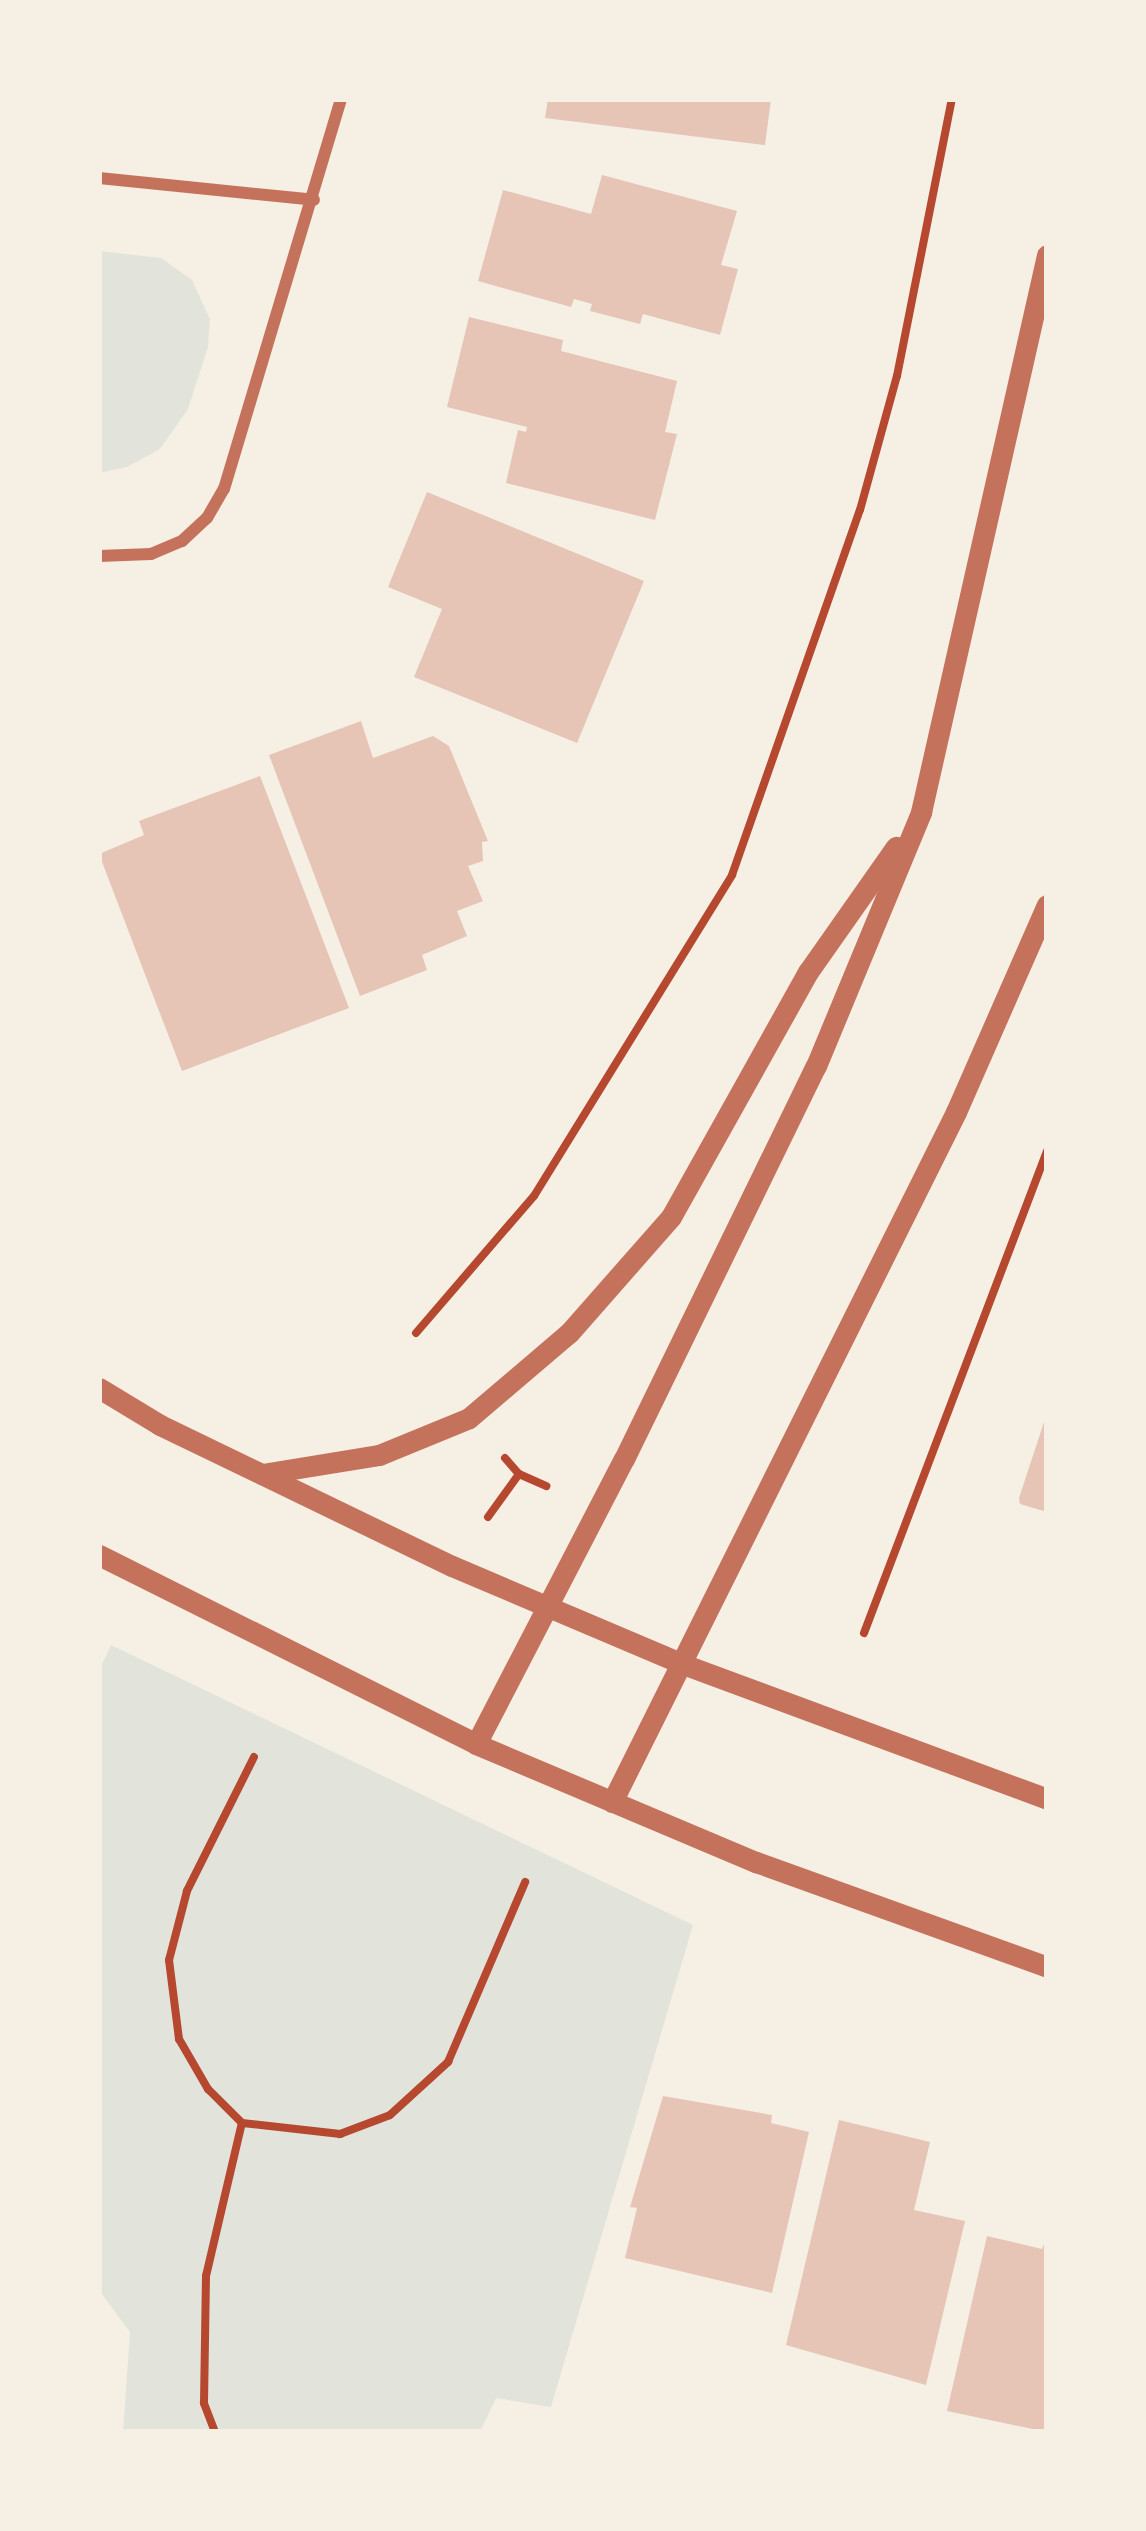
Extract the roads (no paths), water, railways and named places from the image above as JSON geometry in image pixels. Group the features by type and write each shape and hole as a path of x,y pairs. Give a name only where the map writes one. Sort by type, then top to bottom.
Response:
{"street":[{"path":"99,556 151,554 182,541 207,518 224,489 341,99"},
{"path":"99,178 314,200"},
{"path":"476,1744 624,1459 816,1066 921,812 1047,255"},
{"path":"260,1474 379,1455 470,1418 569,1333 670,1217 808,972 921,812"},
{"path":"612,1802 956,1112 1047,905"},
{"path":"99,1388 260,1474 545,1606 680,1663 1047,1799"},
{"path":"99,1555 476,1744 756,1862 1047,1967"}]}
